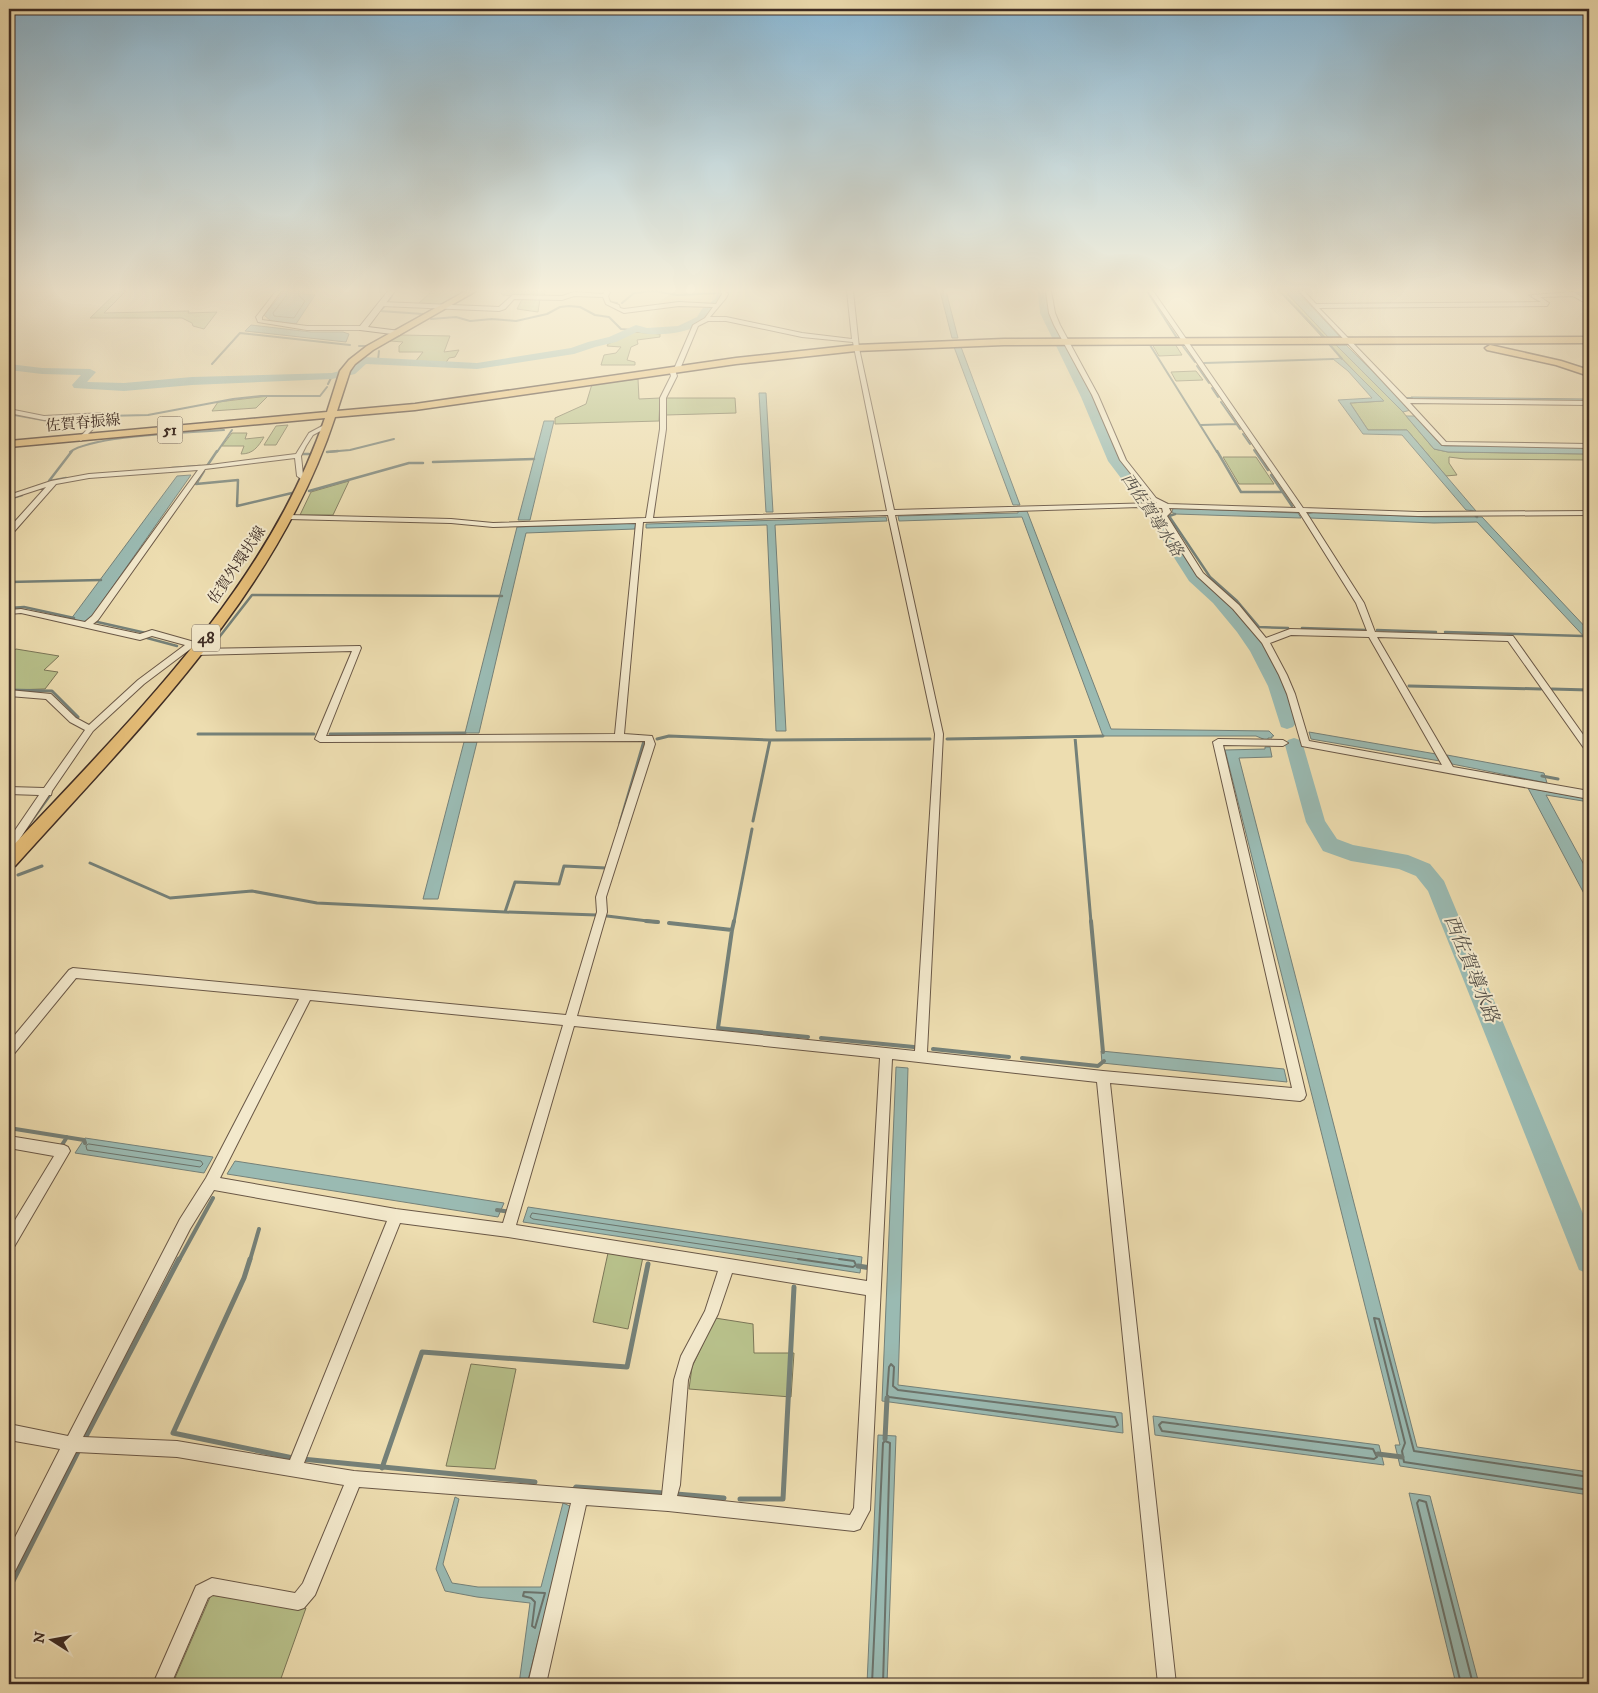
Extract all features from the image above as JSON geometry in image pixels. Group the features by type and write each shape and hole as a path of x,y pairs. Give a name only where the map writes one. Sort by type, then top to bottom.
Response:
{"main road":[{"name":"佐賀外環状線","path":"9,861 140,716 239,594 288,517 306,480 347,370"},
{"name":"佐賀脊振線","path":"9,444 328,421 667,370"}],"street":[{"path":"649,520 663,429 663,398 674,376 674,370"},
{"path":"861,370 939,734 921,1056"},
{"path":"1081,370 1095,395 1123,460 1154,499 1165,505 1167,512 1164,516 1200,574 1236,607 1265,642 1283,675 1305,744 1445,762 1589,795"},
{"path":"1203,370 1303,513 1360,603 1372,635 1445,762"},
{"path":"1376,370 1444,444 1589,446"},
{"path":"1404,399 1589,403"},
{"path":"9,411 44,418 104,415 81,439"},
{"path":"306,480 300,476 298,456 311,434 328,421"},
{"path":"9,497 54,482 89,476 203,468 298,456"},
{"path":"87,626 95,618 203,468"},
{"path":"9,532 54,482"},
{"path":"288,517 451,521 493,525 640,524 649,520 892,517 1020,508 1139,505 1303,513 1589,513"},
{"path":"619,737 640,524"},
{"path":"9,612 21,611 140,636 152,633 195,647 357,648 320,739 649,738 650,744 601,897 602,912 510,1225"},
{"path":"1265,642 1290,632 1510,638 1589,749"},
{"path":"9,846 90,729 141,682 195,647"},
{"path":"9,693 48,696 73,720 90,729"},
{"path":"9,1051 72,973 308,994 1300,1096 1218,742 1283,743"},
{"path":"9,790 48,792"},
{"path":"9,1565 80,1445 185,1224 213,1179 308,994"},
{"path":"9,1432 80,1445 177,1449 354,1479 668,1503 854,1523 862,1510 886,1053"},
{"path":"1103,1077 1167,1684"},
{"path":"9,1142 60,1150 9,1242"},
{"path":"213,1179 396,1216 510,1225 727,1266 874,1275"},
{"path":"294,1469 396,1216"},
{"path":"668,1503 672,1485 681,1380 686,1361 711,1314 727,1266"},
{"path":"162,1684 202,1592 212,1586 298,1602 309,1588 354,1479"},
{"path":"538,1684 580,1497"}],"green space":[{"path":"1353,370 1361,370 1397,405 1434,449 1448,452 1589,454 1589,460 1465,459 1449,457 1449,463 1457,475 1446,476 1407,430 1368,430 1350,403 1383,401"},
{"path":"1196,371 1203,380 1176,381 1171,372"},
{"path":"638,379 639,399 660,398 659,421 555,424 555,418 586,404 592,384"},
{"path":"268,396 256,408 212,411 218,402"},
{"path":"666,398 735,398 736,413 666,415"},
{"path":"288,425 276,445 264,445 276,426"},
{"path":"232,433 247,433 245,439 264,437 255,449 249,453 241,454 244,446 222,446"},
{"path":"1223,457 1256,457 1274,484 1239,484"},
{"path":"349,481 333,515 300,515 311,492"},
{"path":"16,649 59,656 44,670 58,672 45,689 9,690 9,653"},
{"path":"608,1253 643,1257 628,1329 593,1322"},
{"path":"715,1318 753,1324 754,1353 794,1353 791,1397 689,1389 692,1367"},
{"path":"471,1364 516,1369 495,1469 446,1466"},
{"path":"211,1595 306,1608 279,1684 210,1684 175,1678"}],"water":[{"path":"963,370 970,370 1020,505 1013,505"},
{"path":"1347,370 1353,370 1384,401 1350,403 1368,430 1407,430 1476,511 1466,510 1402,435 1363,434 1338,400 1372,398"},
{"path":"1361,370 1371,370 1411,410 1403,412"},
{"path":"759,393 766,393 773,512 766,512"},
{"path":"1411,397 1589,399 1589,401 1412,399"},
{"path":"1406,416 1415,416 1441,445 1445,446 1589,447 1589,454 1448,452 1434,449"},
{"path":"544,421 554,421 530,520 518,520"},
{"path":"191,475 90,619 83,622 71,619 177,476"},
{"path":"1173,508 1298,513 1301,518 1175,514 1172,512"},
{"path":"1018,511 1027,511 1111,729 1269,731 1274,736 1268,738 1268,741 1256,736 1103,736 1022,517 899,521 898,516 1018,513"},
{"path":"1315,512 1426,517 1482,517 1589,631 1589,642 1477,522 1434,523 1310,518 1307,514"},
{"path":"886,517 887,521 775,525 786,731 776,731 767,525 646,528 646,524"},
{"path":"636,523 635,529 526,533 479,733 465,733 517,527"},
{"path":"1309,732 1436,754 1440,761 1311,739"},
{"path":"464,742 477,742 438,899 423,899"},
{"path":"1265,747 1270,747 1272,757 1239,758 1417,1447 1589,1472 1589,1495 1400,1466 1395,1445 1400,1445 1225,750 1265,749"},
{"path":"1447,755 1544,773 1547,783 1452,764"},
{"path":"1528,788 1589,799 1589,802 1546,795 1589,874 1589,903"},
{"path":"1101,1051 1284,1069 1287,1082 1102,1063"},
{"path":"896,1067 908,1068 898,1385 1122,1413 1123,1433 882,1401"},
{"path":"85,1138 213,1157 204,1173 75,1153"},
{"path":"235,1161 504,1203 498,1217 227,1174"},
{"path":"528,1207 862,1257 860,1273 523,1222"},
{"path":"1153,1416 1379,1445 1384,1465 1155,1435"},
{"path":"878,1435 896,1436 887,1684 867,1684"},
{"path":"1409,1493 1430,1496 1479,1684 1456,1684"},
{"path":"455,1497 459,1499 443,1564 452,1583 478,1587 541,1587 563,1503 572,1507 527,1684 519,1684 530,1603 445,1591 436,1569"}],"waterway":[{"path":"34,370 90,372 78,385 124,387 192,381 332,376 353,370"},
{"name":"西佐賀導水路","path":"1074,370 1115,461 1142,496 1194,578 1219,600 1243,628 1258,650 1277,686 1287,723"},
{"path":"1166,370 1217,452"},
{"path":"1200,370 1209,383"},
{"path":"328,384 332,376"},
{"path":"105,416 148,415 233,399 261,396 320,396 327,387"},
{"path":"1212,388 1218,397"},
{"path":"1403,398 1412,398"},
{"path":"1221,402 1240,429"},
{"path":"9,414 48,421 97,417"},
{"path":"1201,425 1236,424"},
{"path":"72,451 82,446 120,438 224,430"},
{"path":"217,452 232,430"},
{"path":"1243,434 1250,444"},
{"path":"338,451 327,452 350,450 394,439"},
{"path":"49,481 72,451"},
{"path":"207,466 217,451"},
{"path":"1217,451 1241,492 1282,492"},
{"path":"1255,451 1268,470"},
{"path":"302,454 309,454"},
{"path":"433,462 534,459"},
{"path":"309,491 409,463 423,463"},
{"path":"172,468 200,466"},
{"path":"204,471 196,484 238,480 237,506 292,493"},
{"path":"1271,475 1292,506"},
{"path":"50,481 66,478"},
{"path":"9,499 22,495"},
{"path":"1471,511 1477,517"},
{"path":"1175,514 1169,516 1210,577 1237,601 1259,627 1288,628"},
{"path":"9,582 101,580"},
{"path":"210,649 252,595 502,596"},
{"path":"9,608 24,607 74,618"},
{"path":"93,621 146,633 147,638 177,646"},
{"path":"1302,628 1367,630"},
{"path":"1377,630 1436,632"},
{"path":"1445,632 1583,636"},
{"path":"1409,686 1541,689"},
{"path":"1552,689 1589,690"},
{"path":"9,690 52,691 78,717"},
{"path":"330,734 465,733"},
{"path":"198,734 314,734"},
{"path":"657,739 669,736 770,740"},
{"path":"947,739 1103,736"},
{"path":"1075,737 1091,922"},
{"path":"770,740 930,739"},
{"path":"753,821 770,740"},
{"path":"620,823 644,741"},
{"name":"西佐賀導水路","path":"1294,745 1316,822 1330,845 1351,853 1401,861 1423,870 1437,887 1589,1260"},
{"path":"1542,776 1558,779"},
{"path":"24,831 50,795"},
{"path":"734,922 752,829"},
{"path":"90,863 170,898 252,891 317,903 505,912"},
{"path":"505,912 515,882 559,884 564,866 606,868 607,865"},
{"path":"18,875 42,866"},
{"path":"505,912 597,915"},
{"path":"607,916 652,921"},
{"path":"646,921 652,921"},
{"path":"652,921 658,922"},
{"path":"652,921 656,922"},
{"path":"732,930 734,921"},
{"path":"1091,921 1103,1052"},
{"path":"669,923 732,930"},
{"path":"732,930 718,1028 808,1037"},
{"path":"821,1038 914,1047"},
{"path":"933,1049 1009,1057"},
{"path":"1022,1058 1098,1066 1104,1061"},
{"path":"9,1128 67,1137"},
{"path":"60,1148 67,1137"},
{"path":"67,1137 84,1140 85,1143"},
{"path":"179,1260 213,1198"},
{"path":"497,1210 511,1212"},
{"path":"250,1260 259,1229"},
{"path":"84,1440 179,1259"},
{"path":"250,1259 244,1278 173,1433 293,1458"},
{"path":"382,1467 422,1352 627,1367 648,1264"},
{"path":"858,1266 871,1268"},
{"path":"740,1499 783,1499 794,1287"},
{"path":"885,1439 887,1398"},
{"path":"9,1589 79,1450"},
{"path":"1378,1454 1402,1457"},
{"path":"302,1459 382,1467"},
{"path":"382,1467 535,1482"},
{"path":"573,1491 576,1487 664,1493"},
{"path":"676,1494 724,1498"}]}
